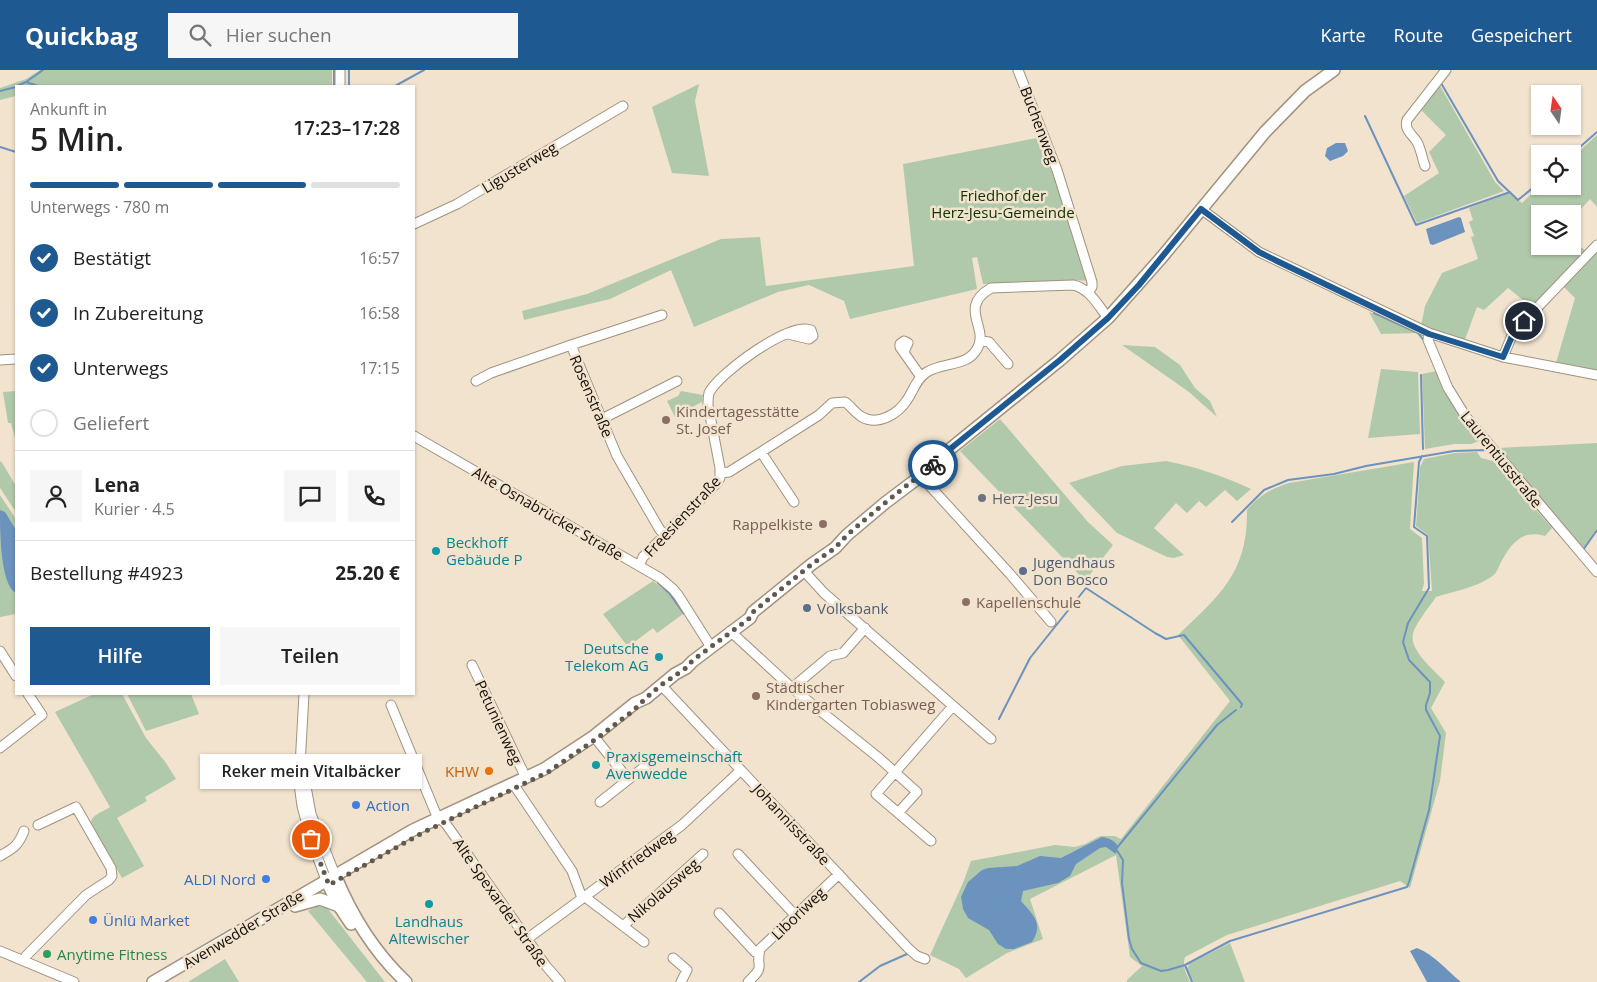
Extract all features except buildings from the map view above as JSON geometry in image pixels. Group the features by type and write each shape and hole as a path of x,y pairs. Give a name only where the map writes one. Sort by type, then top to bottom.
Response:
{"main road":[{"name":"Avenwedder Straße","path":"442,819 516,788 548,772 596,739 639,706 676,674 679,668 693,660 750,618 753,612 807,567 835,548 847,535 934,462 1060,360 1108,318 1139,285 1284,110 1305,91 1334,70"},
{"name":"Avenwedder Straße","path":"153,982 332,880 401,844 442,819 526,778 566,755 635,703 646,698"},
{"name":"Avenwedder Straße","path":"166,982 295,906 332,880"},
{"path":"332,880 339,906 372,952 398,982"},
{"path":"332,880 376,949 406,982"},
{"path":"295,906 320,899 339,906"}],"street":[{"path":"340,70 340,85"},
{"name":"Buchenweg","path":"1018,70 1057,170 1084,254 1092,282 1092,287 1088,293"},
{"path":"1425,166 1417,142 1407,129 1406,124 1407,120 1446,70"},
{"name":"Ligusterweg","path":"415,224 457,204 623,106"},
{"path":"1201,209 1259,252 1429,334 1503,357 1597,375"},
{"path":"1503,357 1513,334 1597,245"},
{"path":"904,352 921,376 935,368 971,357 981,341 975,316 976,306 983,293 991,288 1079,286 1088,293 1108,318"},
{"path":"571,345 662,315"},
{"path":"720,473 708,395 713,387 753,351 788,334"},
{"name":"Laurentiusstraße","path":"1429,334 1428,340 1448,388 1466,417 1597,572"},
{"path":"981,341 989,342 1008,364"},
{"name":"Rosenstraße","path":"476,381 571,345 617,456 664,535"},
{"path":"0,360 15,359"},
{"name":"Freesienstraße","path":"638,566 643,557 717,483 720,473 728,472 762,452 839,401 845,402 862,417 873,421 888,417 898,411 907,400 921,376"},
{"path":"602,419 677,382"},
{"name":"Alte Osnabrücker Straße","path":"415,437 660,578 673,589 711,647"},
{"path":"762,452 794,502"},
{"path":"917,477 1010,574 1051,622"},
{"path":"807,567 824,593 991,738"},
{"path":"792,688 830,656 843,653 865,628"},
{"path":"731,631 792,688 917,792 898,814"},
{"path":"0,651 15,674"},
{"name":"Petunienweg","path":"472,665 526,778"},
{"name":"Johannisstraße","path":"661,685 908,948 917,956 925,958"},
{"path":"0,748 42,715 29,695"},
{"path":"304,695 301,769 313,820 332,880"},
{"name":"Alte Spexarder Straße","path":"391,705 436,814 442,819 527,939 560,982"},
{"path":"931,841 876,794 953,706"},
{"path":"596,739 628,779"},
{"path":"600,802 648,764"},
{"name":"Winfriedweg","path":"527,939 682,825 741,770"},
{"path":"516,788 572,871 584,897"},
{"path":"24,961 26,956 86,895 112,876 110,868 76,806 38,825"},
{"path":"0,856 20,843 24,831"},
{"name":"Nikolausweg","path":"623,926 704,854"},
{"path":"738,854 795,915"},
{"name":"Liboriweg","path":"748,982 759,971 760,949 839,874"},
{"name":"Nikolausweg","path":"584,897 644,942"},
{"name":"Liboriweg","path":"719,913 755,952 759,953"},
{"path":"0,951 70,981"},
{"path":"673,958 687,970 681,982"}],"green space":[{"path":"40,70 332,70 332,85 15,85 15,96 0,100 0,88 26,79"},
{"path":"699,84 695,101 709,176 672,173 652,107"},
{"path":"1439,84 1495,182 1504,191 1417,223 1404,196 1439,173 1429,152 1446,135 1420,109"},
{"path":"1597,135 1597,207 1590,199 1581,209 1581,205 1531,205 1531,255 1581,255 1581,247 1586,251 1533,308 1508,288 1484,310 1477,307 1464,342 1421,326 1425,306 1442,273 1478,259 1471,237 1474,236 1469,222 1473,220 1469,208 1509,193 1522,203 1531,194 1581,195 1581,150"},
{"name":"Friedhof der Herz-Jesu-Gemeinde","path":"1042,137 1089,281 983,284 977,257 972,258 977,289 850,319 844,301 809,285 778,292 694,327 671,270 610,299 524,320 522,311 587,294 721,239 760,237 766,286 914,266 903,164"},
{"path":"1597,251 1597,371 1556,363 1575,298 1563,286"},
{"path":"1369,312 1418,333 1381,334"},
{"path":"1122,345 1155,347 1180,365 1195,388 1210,401 1217,417 1189,392"},
{"path":"1381,369 1418,372 1420,434 1368,438"},
{"path":"1436,371 1444,392 1479,441 1471,444 1454,444 1425,449 1422,374"},
{"path":"15,391 15,438 11,423 8,423 3,392"},
{"path":"681,391 703,395 702,402 694,406 695,409 675,417 667,401 678,396"},
{"path":"1000,419 1088,522 1113,545 1085,581 960,451"},
{"path":"1597,443 1597,528 1583,549 1498,448"},
{"path":"1477,452 1481,458 1493,461 1552,528 1545,536 1529,535 1517,540 1504,557 1496,573 1485,581 1436,597 1414,630 1413,640 1415,647 1429,666 1445,682 1431,708 1446,733 1440,781 1410,888 1400,881 1227,935 1185,957 1184,966 1190,982 1127,982 1142,966 1130,957 1116,855 1030,899 1043,939 1007,953 966,978 959,969 930,955 971,861 1055,845 1075,847 1100,836 1115,836 1121,839 1230,701 1178,635 1207,607 1229,581 1243,550 1247,510 1256,500 1271,490 1289,483 1414,462 1410,529 1422,538 1424,584 1422,591 1432,591 1428,535 1416,526 1420,467 1424,459 1455,453"},
{"path":"1166,461 1210,472 1251,489 1237,501 1225,490 1206,507 1199,501 1187,513 1176,503 1154,528 1184,555 1174,558 1167,557 1117,533 1069,483 1122,466"},
{"path":"0,462 15,484 15,510 0,488"},
{"path":"0,495 15,518 15,614 0,617"},
{"path":"653,581 668,593 683,614 657,633 653,628 628,647 603,614"},
{"path":"92,695 123,695 146,738 176,779 145,797 147,801 117,818 144,866 122,878 91,824 95,816 110,807 55,712"},
{"path":"128,695 191,695 199,714 146,731"},
{"path":"316,907 328,909 385,982 367,982 308,911"},
{"path":"1230,943 1245,982 1193,982 1187,969 1189,964"},
{"path":"225,959 239,982 188,982"}],"water":[{"path":"1336,143 1345,143 1348,151 1343,156 1330,161 1325,156 1327,148"},
{"path":"1459,217 1465,232 1433,245 1430,244 1426,229"},
{"path":"0,510 5,512 15,528 15,592 7,579 1,543"},
{"path":"1102,837 1111,840 1118,846 1116,854 1106,847 1100,848 1076,864 1070,876 1058,883 1023,891 1021,901 1033,915 1037,924 1037,930 1032,942 1014,949 1006,949 998,944 989,930 968,918 963,909 961,897 968,882 982,870 1017,866 1040,856 1061,858"},
{"path":"1417,948 1435,959 1461,982 1427,982 1410,951"}],"waterway":[{"path":"19,85 43,70"},
{"path":"334,70 334,85"},
{"path":"349,70 349,85"},
{"path":"397,85 424,70"},
{"path":"26,82 35,85"},
{"path":"1441,83 1498,181 1518,200 1531,189"},
{"path":"0,91 15,87"},
{"path":"1365,116 1416,225 1510,192"},
{"path":"1581,146 1597,132"},
{"path":"0,147 15,152"},
{"path":"1331,291 1358,304"},
{"path":"1374,313 1418,333 1425,342"},
{"path":"1421,375 1423,449"},
{"path":"1232,522 1264,490 1288,480 1334,474 1366,466 1454,451 1487,450 1560,535"},
{"path":"1236,710 1217,725 1116,849 1123,860 1122,883 1132,949 1141,963 1161,971 1185,965 1230,941 1407,887 1429,810 1440,736 1426,710 1430,693 1430,682 1409,660 1403,642 1408,623 1429,588 1427,536 1414,527 1419,462 1422,456"},
{"path":"1583,550 1597,530"},
{"path":"658,583 669,593 684,614"},
{"path":"999,719 1030,658 1086,588 1166,639 1184,635 1242,704 1241,707"},
{"path":"859,982 880,966 907,954"},
{"path":"1185,965 1192,982"}],"way so far":[{"path":"311,839 329,885 424,832 548,772 596,739 639,706 661,685 682,672 693,660 750,618 753,612 798,574 835,548 875,511 933,465"}],"place":[{"name":"Kindertagesstätte St. Josef","path":"666,420"},
{"name":"Herz-Jesu","path":"982,498"},
{"name":"Rappelkiste","path":"823,524"},
{"name":"Beckhoff Gebäude P","path":"436,551"},
{"name":"Jugendhaus Don Bosco","path":"1023,571"},
{"name":"Kapellenschule","path":"966,602"},
{"name":"Volksbank","path":"807,608"},
{"name":"Deutsche Telekom AG","path":"659,657"},
{"name":"Städtischer Kindergarten Tobiasweg","path":"756,696"},
{"name":"Praxisgemeinschaft Avenwedde","path":"596,765"},
{"name":"KHW","path":"489,771"},
{"name":"Action","path":"356,805"},
{"name":"Reker mein Vitalbäcker","path":"311,839"},
{"name":"ALDI Nord","path":"266,879"},
{"name":"Landhaus Altewischer","path":"429,904"},
{"name":"Ünlü Market","path":"93,920"},
{"name":"Anytime Fitness","path":"47,954"}],"route":[{"path":"933,465 934,462 1060,360 1108,318 1139,285 1201,209 1259,252 1429,334 1503,357 1513,334 1524,321"}]}
